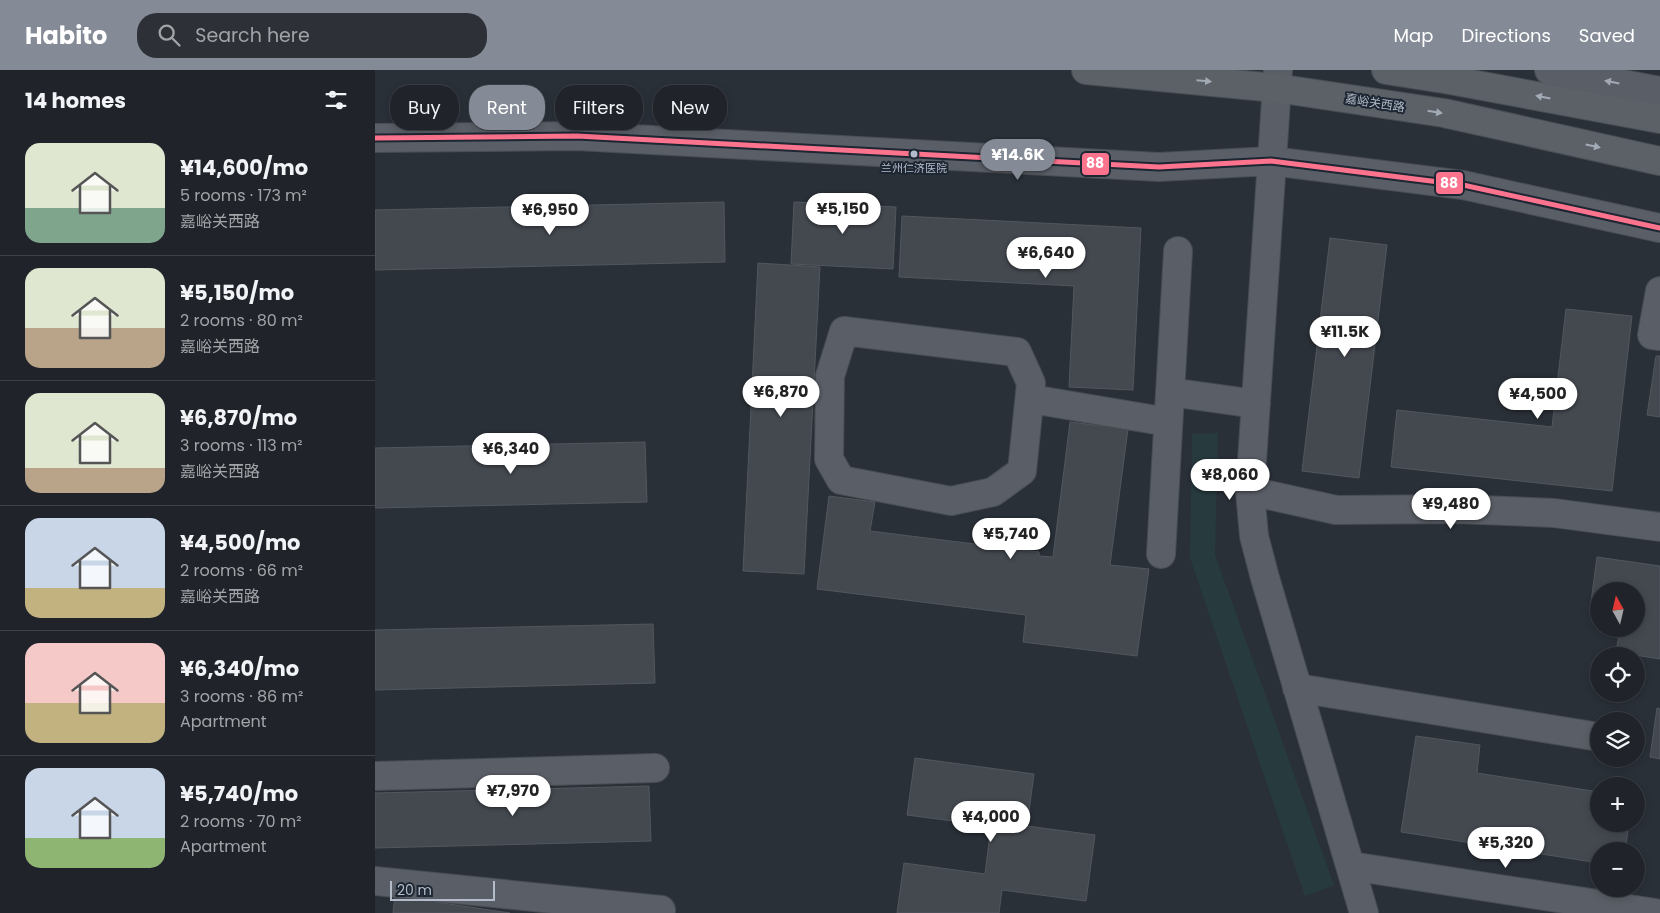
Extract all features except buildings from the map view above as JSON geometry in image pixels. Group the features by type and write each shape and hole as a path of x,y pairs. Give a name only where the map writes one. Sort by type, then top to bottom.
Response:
{"main road":[{"name":"嘉峪关西路","path":"1086,70 1277,79 1445,113 1660,161"},
{"path":"1386,70 1660,119"}],"street":[{"path":"1549,70 1660,91"},
{"path":"1277,79 1250,491 1254,536 1364,913"},
{"path":"375,138 577,136 1159,167 1271,162 1463,185 1660,228"},
{"path":"1161,554 1179,251"},
{"path":"1660,292 1652,335 1660,336"},
{"path":"844,331 1017,352 1031,383 1031,399 1022,471 993,492 951,500 841,480 829,459 830,376 844,331"},
{"path":"1170,392 1256,404"},
{"path":"1031,399 1168,422"},
{"path":"1250,491 1336,510 1456,509 1553,513 1660,528"},
{"path":"1297,688 1590,736"},
{"path":"375,776 655,768"},
{"path":"1351,866 1655,913"},
{"path":"375,882 661,910"}],"green space":[{"path":"1218,433 1215,555 1334,885 1305,896 1190,558 1192,434"}],"transit line":[{"name":"88","path":"375,138 577,136 1159,167 1271,161 1463,185 1660,228"}],"place":[{"name":"兰州仁济医院","path":"914,154"}]}
